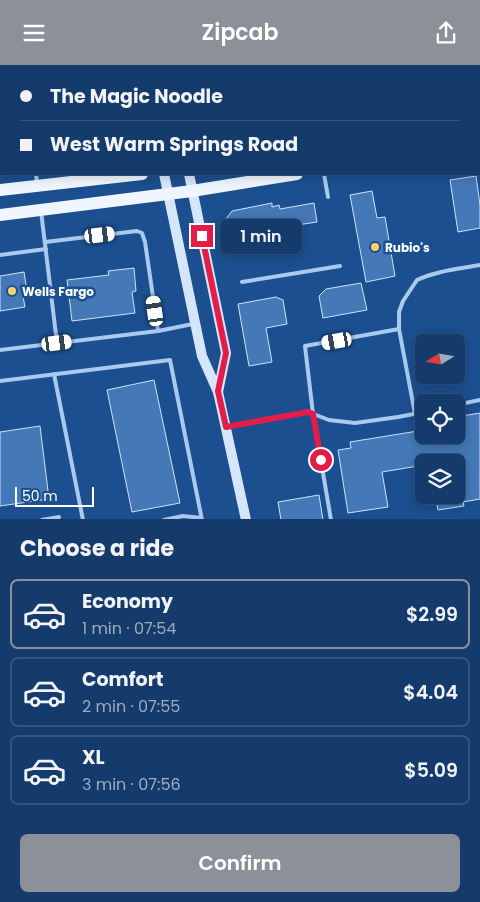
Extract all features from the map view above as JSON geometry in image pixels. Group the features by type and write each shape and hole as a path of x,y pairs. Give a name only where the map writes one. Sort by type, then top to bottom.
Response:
{"main road":[{"path":"0,190 37,180 124,175"},
{"path":"164,175 202,357 218,391 246,519"},
{"path":"188,175 226,353 218,391"},
{"path":"0,215 192,191 291,175"}],"lane":[{"path":"324,175 328,197"},
{"path":"40,209 57,343"},
{"path":"44,242 137,231 142,233 146,242 158,331"},
{"path":"0,255 46,249"},
{"path":"226,427 308,412 329,420 354,423 415,414 399,329 399,313 403,301 417,280 431,275 480,265"},
{"path":"242,282 340,266"},
{"path":"0,350 158,331 195,324"},
{"path":"331,519 313,414 304,346 399,329"},
{"path":"0,381 170,360 201,519 183,516 164,519"},
{"path":"54,374 84,519"},
{"path":"465,403 480,400"},
{"path":"42,519 59,517"}],"building":[{"path":"476,176 480,205 480,228 458,232 450,180"},
{"name":"Rubio's","path":"372,191 377,218 385,217 395,276 366,282 350,195"},
{"path":"272,203 272,207 279,205 280,209 314,203 317,222 271,229 259,221 254,233 244,236 245,244 227,247 223,229 228,228 226,219 232,211"},
{"path":"134,268 136,291 132,292 135,313 72,321 67,280 109,275 108,271"},
{"name":"Wells Fargo","path":"24,272 27,291 22,291 25,307 0,311 0,276"},
{"path":"361,283 367,310 323,318 319,296 326,289"},
{"path":"276,297 283,300 287,324 266,328 272,362 249,366 238,304"},
{"path":"154,380 180,503 132,512 107,390"},
{"path":"480,413 480,499 465,502 465,454 415,454 415,466 382,472 388,507 348,513 338,450 351,448 350,442 415,431 415,444 465,444 465,416"},
{"path":"40,426 49,499 0,506 0,432"},
{"path":"319,495 323,519 281,519 278,502"},
{"path":"437,504 464,504 464,506 438,510"}],"place":[{"name":"Rubio's","path":"375,247"},
{"name":"Wells Fargo","path":"12,291"}],"route":[{"path":"202,236 226,353 218,391 226,427 308,412 313,414 321,460"}]}
